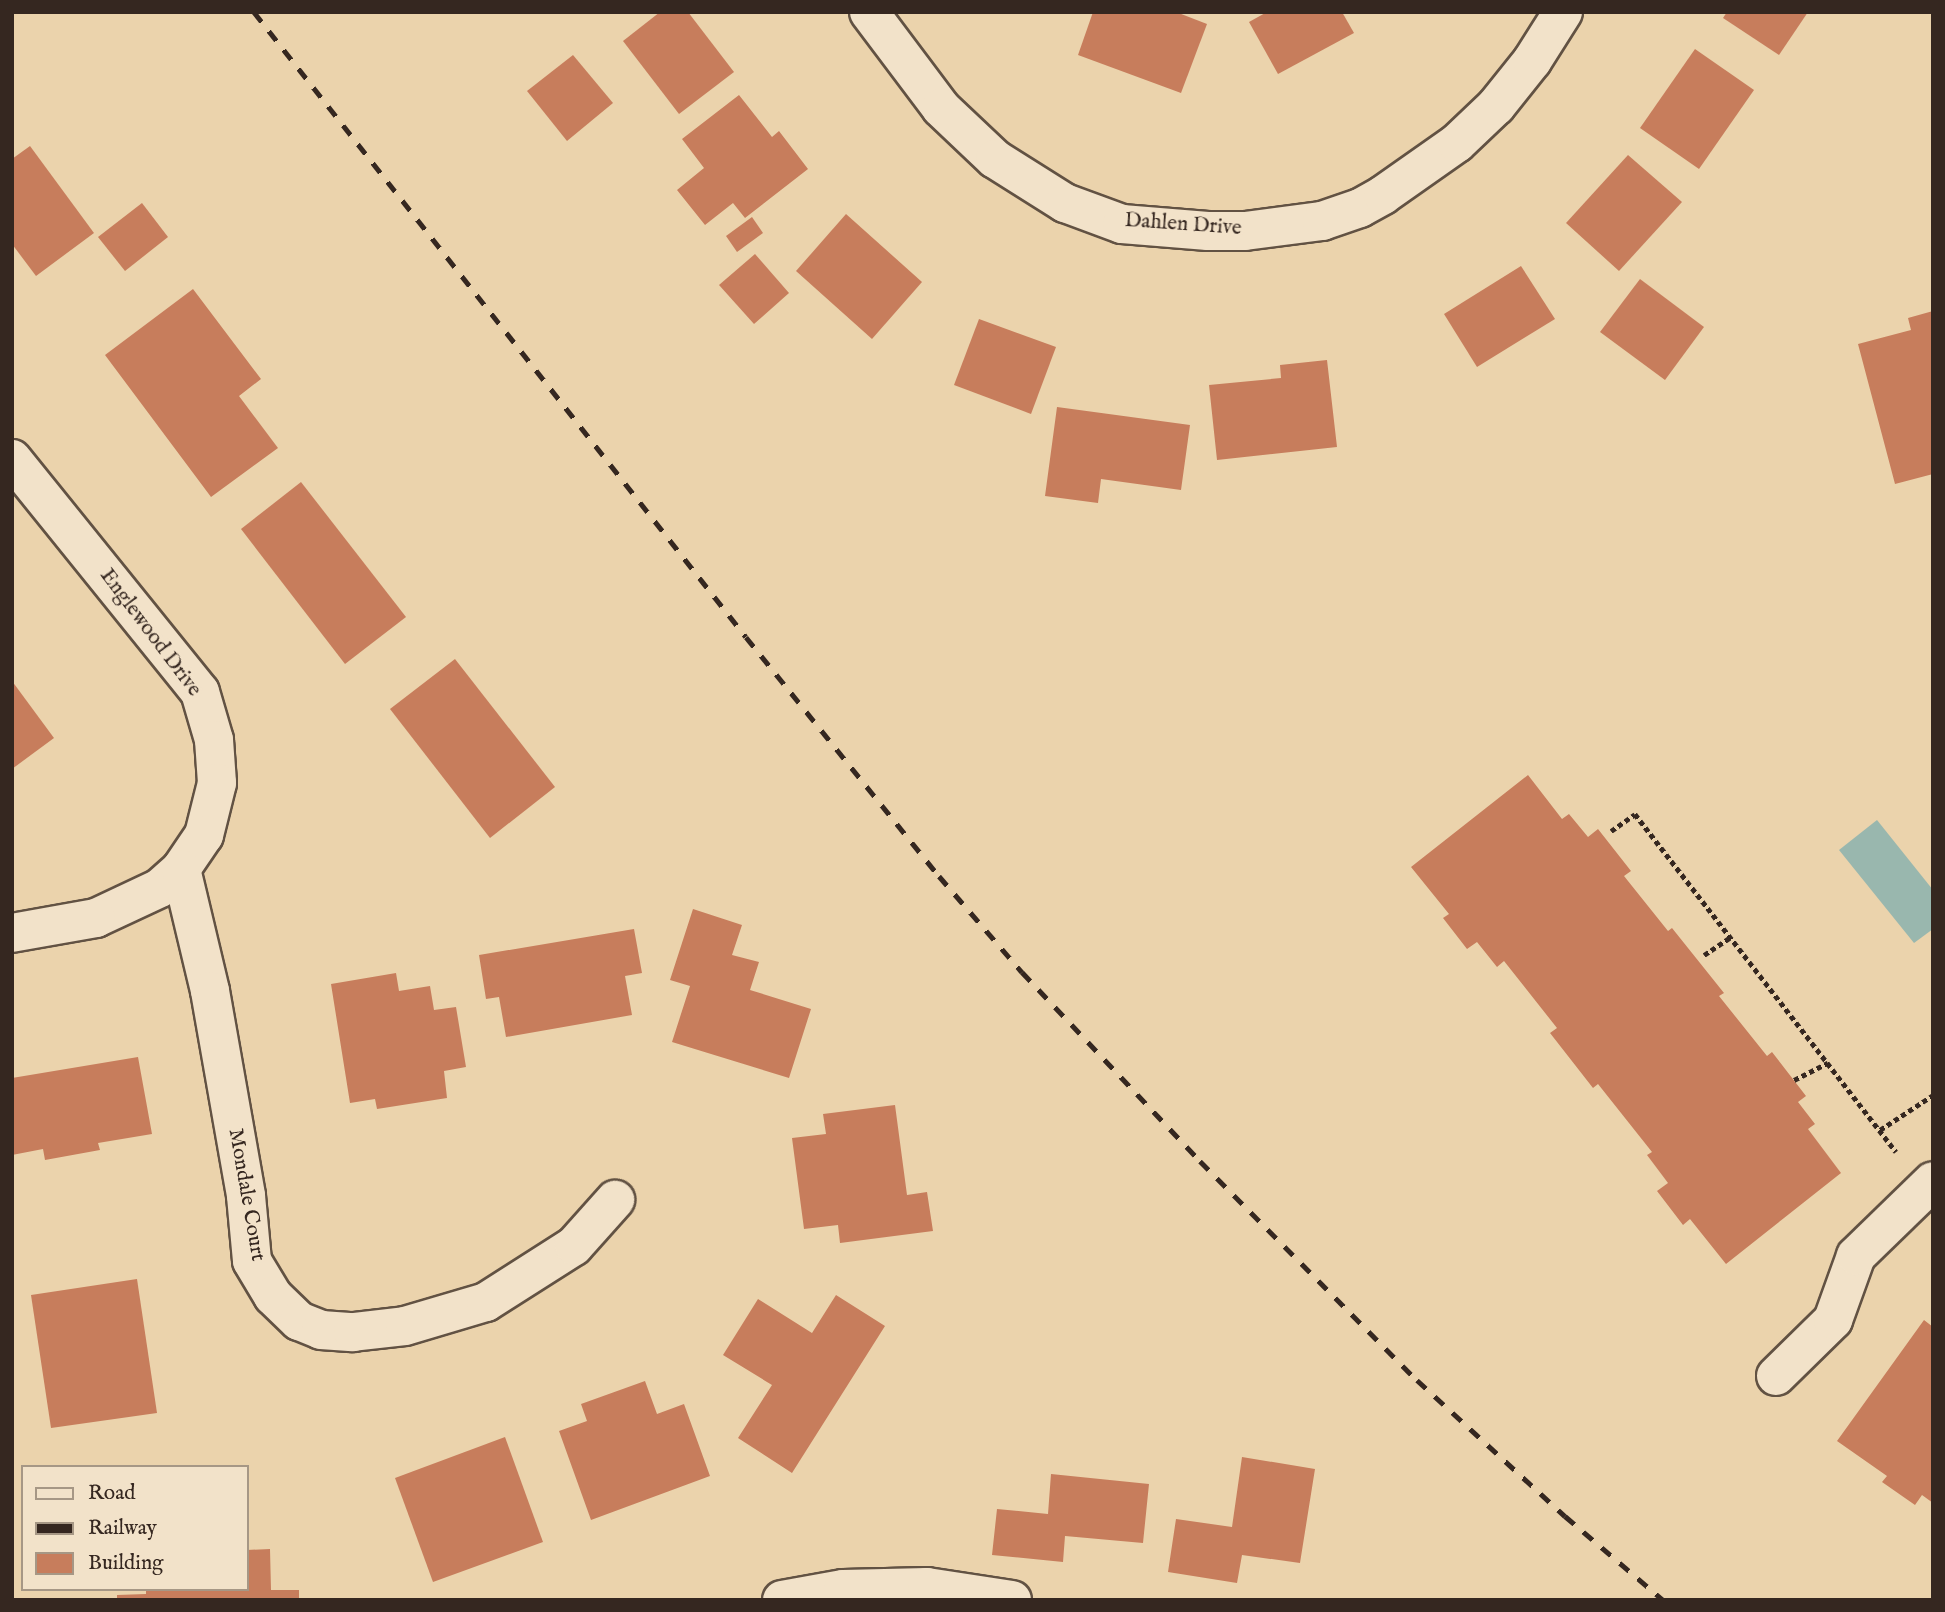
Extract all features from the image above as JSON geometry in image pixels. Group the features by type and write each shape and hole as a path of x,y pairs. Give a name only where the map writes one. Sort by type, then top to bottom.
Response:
{"street":[{"name":"Dahlen Drive","path":"869,12 941,107 995,159 1065,203 1122,224 1208,232 1322,221 1360,208 1457,143 1496,106 1532,61 1563,12"},
{"name":"Englewood Drive","path":"12,459 200,692 214,740 217,783 204,835 181,869 160,888 96,918 12,933"},
{"name":"Mondale Court","path":"181,869 211,991 246,1196 253,1261 272,1296 299,1321 321,1330 353,1332 405,1326 486,1302 574,1246 615,1200"},
{"path":"1776,1376 1833,1320 1856,1256 1928,1185"},
{"path":"782,1600 843,1589 927,1587 1012,1600"}],"path":[{"path":"1611,831 1635,814 1880,1130 1928,1185"},
{"path":"1704,955 1731,937"},
{"path":"1794,1080 1828,1063"},
{"path":"1880,1130 1933,1095"}],"water":[{"path":"1877,820 1933,890 1933,929 1914,943 1839,850"}],"building":[{"path":"660,12 688,12 734,72 679,114 623,41"},
{"path":"1093,12 1176,12 1207,24 1181,93 1078,55"},
{"path":"1267,12 1342,12 1354,33 1278,74 1249,22"},
{"path":"1727,12 1808,12 1779,55 1723,18"},
{"path":"1695,49 1754,90 1699,169 1640,128"},
{"path":"573,55 613,103 567,141 527,91"},
{"path":"739,95 772,137 779,131 808,169 745,218 733,203 705,225 677,190 704,168 682,139"},
{"path":"30,146 94,233 36,276 12,244 12,159"},
{"path":"1628,155 1682,202 1619,271 1566,223"},
{"path":"142,203 168,237 125,271 98,237"},
{"path":"846,214 922,282 872,339 796,271"},
{"path":"752,217 763,233 737,252 726,236"},
{"path":"755,254 789,293 754,324 719,285"},
{"path":"1521,266 1555,319 1477,367 1444,314"},
{"path":"1640,279 1704,327 1665,380 1600,332"},
{"path":"193,289 261,379 239,396 278,448 211,497 105,355"},
{"path":"1933,311 1933,474 1895,484 1858,344 1911,330 1908,318"},
{"path":"979,319 1056,347 1031,414 954,385"},
{"path":"1327,360 1337,447 1217,460 1209,385 1281,378 1280,365"},
{"path":"1057,407 1190,425 1181,490 1101,479 1098,503 1045,496"},
{"path":"301,482 406,617 345,664 241,529"},
{"path":"455,659 555,787 490,838 390,709"},
{"path":"12,681 54,738 12,769"},
{"path":"1528,775 1562,819 1569,814 1588,837 1598,829 1631,871 1624,876 1668,931 1672,928 1724,993 1719,996 1767,1056 1772,1052 1806,1096 1798,1102 1815,1124 1808,1129 1841,1173 1726,1264 1690,1219 1683,1225 1657,1191 1668,1183 1647,1155 1652,1152 1598,1084 1593,1088 1550,1033 1557,1028 1504,961 1497,967 1477,942 1467,949 1443,918 1449,914 1411,867"},
{"path":"693,909 742,925 732,955 759,962 750,990 811,1009 789,1078 672,1042 690,986 670,980"},
{"path":"634,929 642,973 625,976 632,1015 506,1037 499,997 486,999 479,955"},
{"path":"396,973 399,991 430,986 434,1010 456,1007 466,1067 444,1071 447,1098 377,1109 375,1099 350,1103 331,984"},
{"path":"138,1057 152,1134 98,1143 100,1150 45,1160 43,1149 12,1155 12,1078"},
{"path":"895,1105 907,1195 927,1192 933,1231 840,1243 838,1225 804,1229 792,1138 826,1134 823,1114"},
{"path":"137,1279 157,1413 51,1428 31,1295"},
{"path":"836,1295 885,1326 792,1473 738,1438 772,1385 723,1355 758,1299 812,1333"},
{"path":"1924,1320 1933,1327 1933,1503 1922,1495 1915,1505 1882,1482 1887,1476 1837,1441"},
{"path":"645,1381 657,1414 684,1404 710,1476 591,1520 559,1431 587,1421 581,1404"},
{"path":"505,1437 543,1542 433,1582 395,1478"},
{"path":"1242,1457 1315,1469 1300,1563 1242,1555 1237,1583 1168,1572 1176,1519 1232,1527"},
{"path":"1051,1474 1149,1484 1143,1543 1065,1536 1063,1562 992,1555 997,1509 1048,1514"},
{"path":"270,1549 271,1590 299,1590 299,1600 117,1600 117,1595 146,1594 146,1591 248,1591 248,1550"}],"railway":[{"path":"254,12 746,637 939,876 1022,972 1200,1161 1417,1380 1565,1516 1663,1600"}]}
